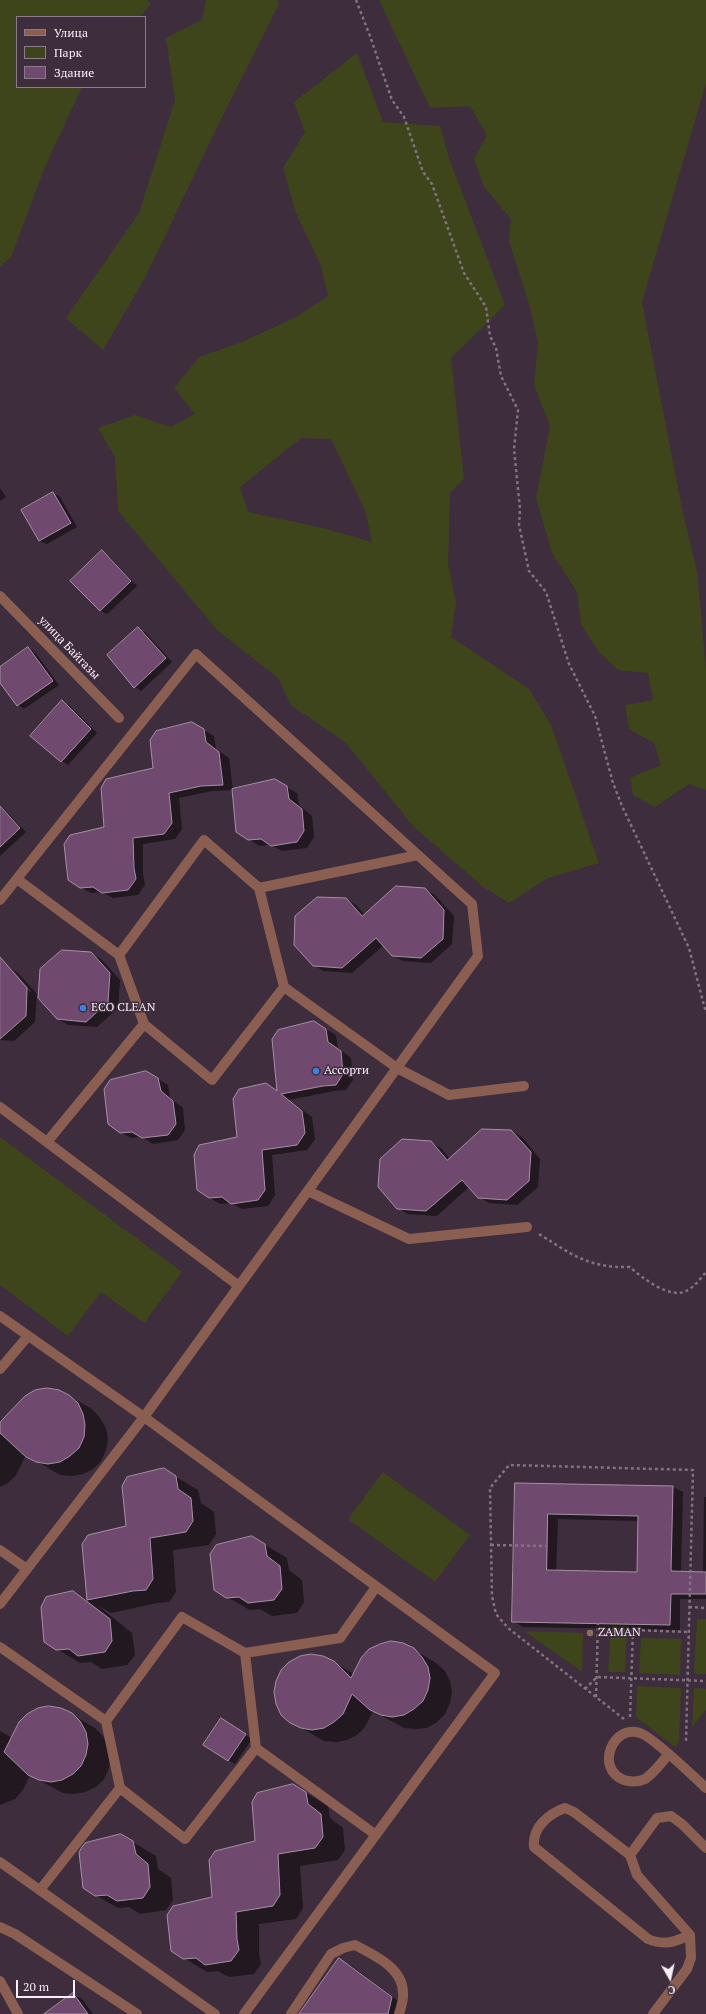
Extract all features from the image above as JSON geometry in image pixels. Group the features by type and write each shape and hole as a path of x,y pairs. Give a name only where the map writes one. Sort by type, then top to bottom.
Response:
{"street":[{"name":"улица Байгазы","path":"0,596 119,718"},
{"path":"0,900 196,654 472,904 478,956 144,1417 0,1604"},
{"path":"119,955 204,840 259,888 284,987 397,1068 449,1096 524,1086"},
{"path":"259,888 418,855"},
{"path":"17,879 119,955 144,1024 212,1080 284,987"},
{"path":"47,1142 144,1024"},
{"path":"0,1107 239,1286"},
{"path":"308,1191 409,1239 527,1227"},
{"path":"0,1316 144,1417 495,1673 244,2014"},
{"path":"0,1369 28,1336"},
{"path":"0,1550 27,1569"},
{"path":"106,1721 182,1617 245,1653 340,1638 376,1587"},
{"path":"0,1647 106,1721 120,1788 185,1838 256,1748 245,1653"},
{"path":"668,1755 644,1779 629,1782 616,1777 610,1770 609,1759 611,1749 617,1738 624,1733 642,1733 668,1755 706,1788"},
{"path":"256,1748 376,1835"},
{"path":"40,1890 120,1788"},
{"path":"653,2014 687,1969 691,1958 690,1935 637,1875 630,1855 574,1812 565,1808 552,1812 537,1830 533,1839 534,1847 648,1940 659,1944 672,1943 690,1935"},
{"path":"630,1855 657,1818 671,1816 682,1824 706,1848"},
{"path":"0,1862 215,2014"},
{"path":"0,1927 15,1934 137,2014"},
{"path":"291,2014 331,1954 343,1948 355,1945 384,1961 400,1978 404,1993 399,2014"},
{"path":"0,1981 18,2014"}],"path":[{"path":"356,0 392,100 404,117 423,172 432,184 464,273 486,307 490,336 496,348 501,376 518,410 517,441 514,449 520,509 519,525 529,572 546,592 569,664 595,716 622,806 689,948 706,1013"},
{"path":"527,1227 585,1262 611,1268 630,1268 643,1278 671,1293 688,1291 706,1272"},
{"path":"686,1741 687,1680 689,1632 693,1470 509,1464 490,1488 492,1596 496,1614 508,1628 630,1724 634,1630 689,1632"},
{"path":"491,1545 547,1546"},
{"path":"689,1607 706,1608"},
{"path":"596,1697 598,1623"},
{"path":"586,1689 597,1677 706,1681"}],"green space":[{"path":"0,0 147,0 151,4 140,16 16,16 16,88 82,88 44,169 11,257 0,266"},
{"path":"206,0 278,0 279,4 219,123 145,278 103,350 66,318 139,213 175,100 166,38 202,20"},
{"path":"379,0 706,0 706,83 642,302 682,509 697,571 706,671 706,790 689,784 655,807 633,795 630,778 661,765 654,743 629,729 625,705 653,700 648,673 618,670 599,652 581,624 577,592 552,553 536,498 550,426 534,385 538,343 530,307 509,241 511,219 484,187 474,159 487,135 470,106 430,108"},
{"path":"357,53 383,122 440,126 449,158 505,305 451,358 464,479 450,493 448,564 456,602 451,637 529,689 551,725 599,863 548,878 509,903 482,886 414,827 345,742 291,705 278,678 217,630 118,511 115,457 98,428 135,415 170,427 195,414 174,388 199,357 242,342 296,317 328,296 321,266 296,213 283,168 305,132 294,102","holes":["301,438 331,439 365,510 372,542 327,529 248,512 240,487"]},
{"path":"0,1137 182,1272 144,1323 101,1292 68,1336 0,1285"},
{"path":"383,1472 470,1535 435,1582 348,1519"},
{"path":"697,1619 706,1619 706,1674 694,1674"},
{"path":"611,1624 627,1624 625,1672 608,1672"},
{"path":"524,1631 583,1633 582,1672"},
{"path":"641,1638 681,1639 680,1675 639,1673"},
{"path":"637,1686 681,1688 679,1742 675,1747 636,1717"},
{"path":"694,1688 706,1689 706,1710 692,1727"}],"building":[{"path":"53,492 71,523 39,541 21,510"},
{"path":"102,550 131,581 100,611 70,581"},
{"path":"138,627 166,658 134,688 107,655"},
{"path":"28,647 53,681 17,706 0,683 0,667"},
{"path":"62,700 91,729 61,762 30,736"},
{"path":"192,722 204,729 206,742 219,752 223,785 201,786 169,793 172,823 164,834 133,838 136,879 128,890 102,893 93,887 80,888 68,880 64,844 70,835 104,827 101,788 106,779 153,768 150,740 156,731"},
{"path":"275,779 287,786 289,799 302,809 304,831 297,842 271,846 261,839 248,840 236,832 232,789"},
{"path":"0,806 20,828 0,847"},
{"path":"396,886 425,888 444,910 443,939 421,958 392,956 376,938 342,968 313,966 294,945 295,916 317,897 346,898 362,916"},
{"path":"62,950 91,952 110,973 108,1002 86,1022 57,1019 38,998 40,969"},
{"path":"0,957 27,988 26,1016 0,1039"},
{"path":"314,1021 326,1029 328,1042 341,1051 343,1074 336,1085 281,1094 302,1111 305,1133 297,1145 262,1150 265,1190 258,1200 231,1204 222,1197 209,1198 197,1190 194,1155 199,1145 237,1137 233,1099 239,1089 266,1083 277,1091 272,1039 278,1030"},
{"path":"146,1071 158,1078 161,1091 173,1101 176,1124 168,1135 142,1138 132,1132 120,1133 108,1124 104,1089 110,1080"},
{"path":"482,1129 511,1130 531,1152 529,1181 507,1200 478,1198 462,1180 426,1211 397,1209 378,1187 380,1159 402,1139 431,1141 447,1160"},
{"path":"47,1388 59,1390 69,1395 78,1403 83,1414 85,1425 84,1437 79,1448 60,1462 48,1464 36,1462 26,1457 0,1433 0,1422 25,1396 35,1390"},
{"path":"164,1468 176,1476 178,1489 191,1498 193,1521 186,1532 150,1538 153,1579 146,1590 87,1600 82,1544 88,1535 126,1526 122,1486 127,1477"},
{"path":"515,1483 673,1486 671,1571 706,1572 706,1594 671,1594 670,1625 512,1622","holes":["548,1514 638,1516 637,1572 547,1570"]},
{"path":"252,1536 265,1544 267,1556 280,1566 282,1589 274,1600 248,1603 239,1597 226,1598 214,1590 210,1554 216,1545"},
{"path":"73,1591 110,1619 112,1641 105,1652 78,1656 69,1649 56,1650 44,1642 41,1607 46,1597"},
{"path":"391,1641 403,1643 414,1648 428,1667 430,1678 428,1690 423,1701 414,1709 404,1715 392,1717 381,1715 370,1710 352,1694 343,1714 324,1728 312,1730 301,1728 290,1723 281,1715 276,1704 274,1692 276,1681 281,1670 289,1662 300,1656 311,1654 323,1656 334,1661 351,1678 361,1658 369,1649"},
{"path":"49,1706 61,1708 72,1713 80,1721 86,1732 88,1744 86,1755 81,1766 73,1774 62,1780 51,1782 39,1780 28,1775 4,1752 19,1722 27,1714 38,1708"},
{"path":"221,1718 246,1734 228,1761 203,1745"},
{"path":"293,1784 306,1792 308,1804 321,1814 323,1837 315,1848 278,1854 280,1895 273,1906 236,1912 239,1950 231,1961 205,1965 196,1958 183,1959 171,1951 167,1915 173,1906 212,1897 209,1860 215,1851 255,1841 252,1802 257,1793"},
{"path":"121,1834 133,1841 136,1854 148,1864 150,1887 143,1898 117,1901 107,1895 95,1896 83,1888 79,1852 82,1847 85,1843"},
{"path":"339,1958 392,1997 388,2014 299,2014"},
{"path":"73,1993 88,2014 44,2014"}],"place":[{"name":"ECO CLEAN","path":"83,1008"},
{"name":"Ассорти","path":"316,1071"},
{"name":"ZAMAN","path":"590,1633"}]}
